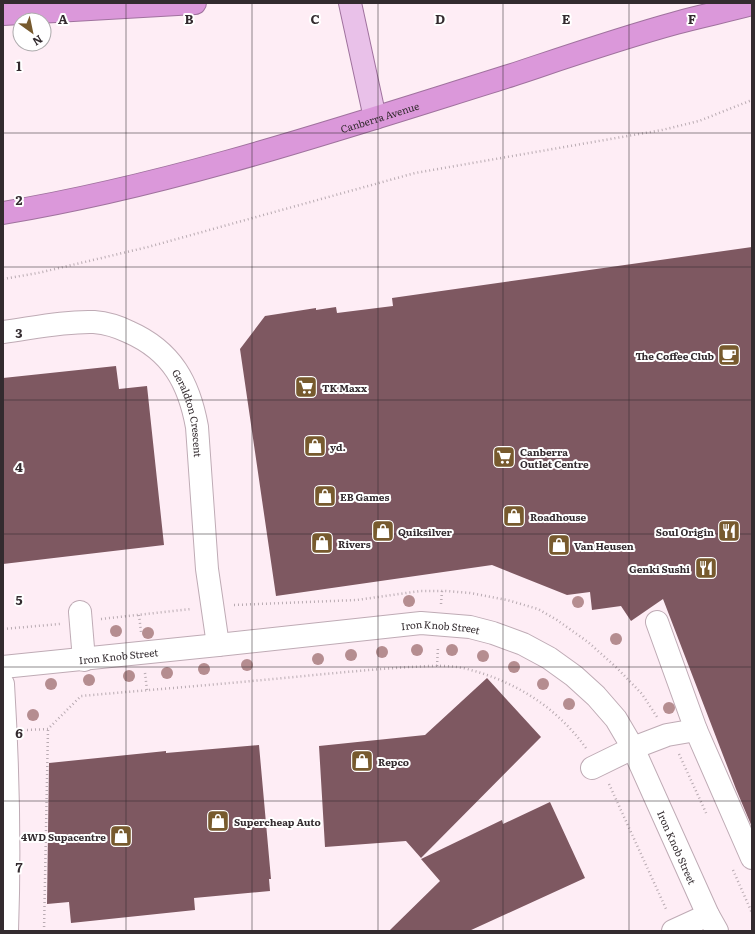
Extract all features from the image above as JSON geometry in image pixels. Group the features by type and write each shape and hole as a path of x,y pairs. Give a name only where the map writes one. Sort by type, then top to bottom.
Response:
{"highway":[{"path":"3,14 195,3"},
{"name":"Canberra Avenue","path":"3,213 97,195 251,155 375,118 676,23 752,4"}],"main road":[{"path":"350,3 375,118"}],"street":[{"name":"Geraldton Crescent","path":"3,332 62,324 95,322 120,328 145,339 162,353 176,370 188,390 194,409 197,427 208,569 218,645"},
{"path":"80,617 84,660"},
{"path":"657,622 696,730 752,858"},
{"name":"Iron Knob Street","path":"3,667 84,660 421,623 470,627 494,633 523,644 550,658 574,676 596,696 616,719 633,748 712,923"},
{"path":"3,684 6,730 9,851 7,931"},
{"path":"595,766 633,748 667,735 696,730"},
{"path":"674,930 712,923"}],"path":[{"path":"3,279 38,273 148,247 415,173 662,130 699,121 752,100"},
{"path":"3,629 80,617 212,606 357,600 420,591 446,591 507,600 538,609 557,620 588,642 616,667 642,694 678,752 708,817"},
{"path":"6,730 48,729 81,696 380,669 442,666 470,669 498,679 539,700 558,715 571,728 595,766 605,776 674,930"},
{"path":"44,931 48,729"},
{"path":"732,868 752,913"}],"building":[{"name":"Canberra Outlet Centre","path":"752,247 752,827 663,599 631,621 621,606 592,610 590,592 567,595 492,565 276,596 240,349 265,316 316,308 316,310 336,307 337,313 393,306 392,298"},
{"path":"116,366 119,389 147,386 164,545 3,564 3,378"},
{"path":"487,678 541,737 421,858 406,841 325,847 319,746 425,735"},
{"path":"259,745 271,879 269,879 270,891 194,898 195,910 71,923 69,902 47,904 49,763 166,751 166,753"},
{"path":"550,802 585,878 469,931 389,931 440,881 421,859 502,820 503,824"}],"place":[{"name":"The Coffee Club","path":"729,355"},
{"name":"TK Maxx","path":"306,387"},
{"name":"yd.","path":"315,446"},
{"name":"Canberra Outlet Centre","path":"504,457"},
{"name":"EB Games","path":"325,496"},
{"name":"Roadhouse","path":"514,516"},
{"name":"Quiksilver","path":"383,531"},
{"name":"Soul Origin","path":"729,531"},
{"name":"Rivers","path":"322,543"},
{"name":"Van Heusen","path":"559,545"},
{"name":"Genki Sushi","path":"706,568"},
{"name":"Repco","path":"362,761"},
{"name":"Supercheap Auto","path":"218,821"},
{"name":"4WD Supacentre","path":"121,836"}]}
